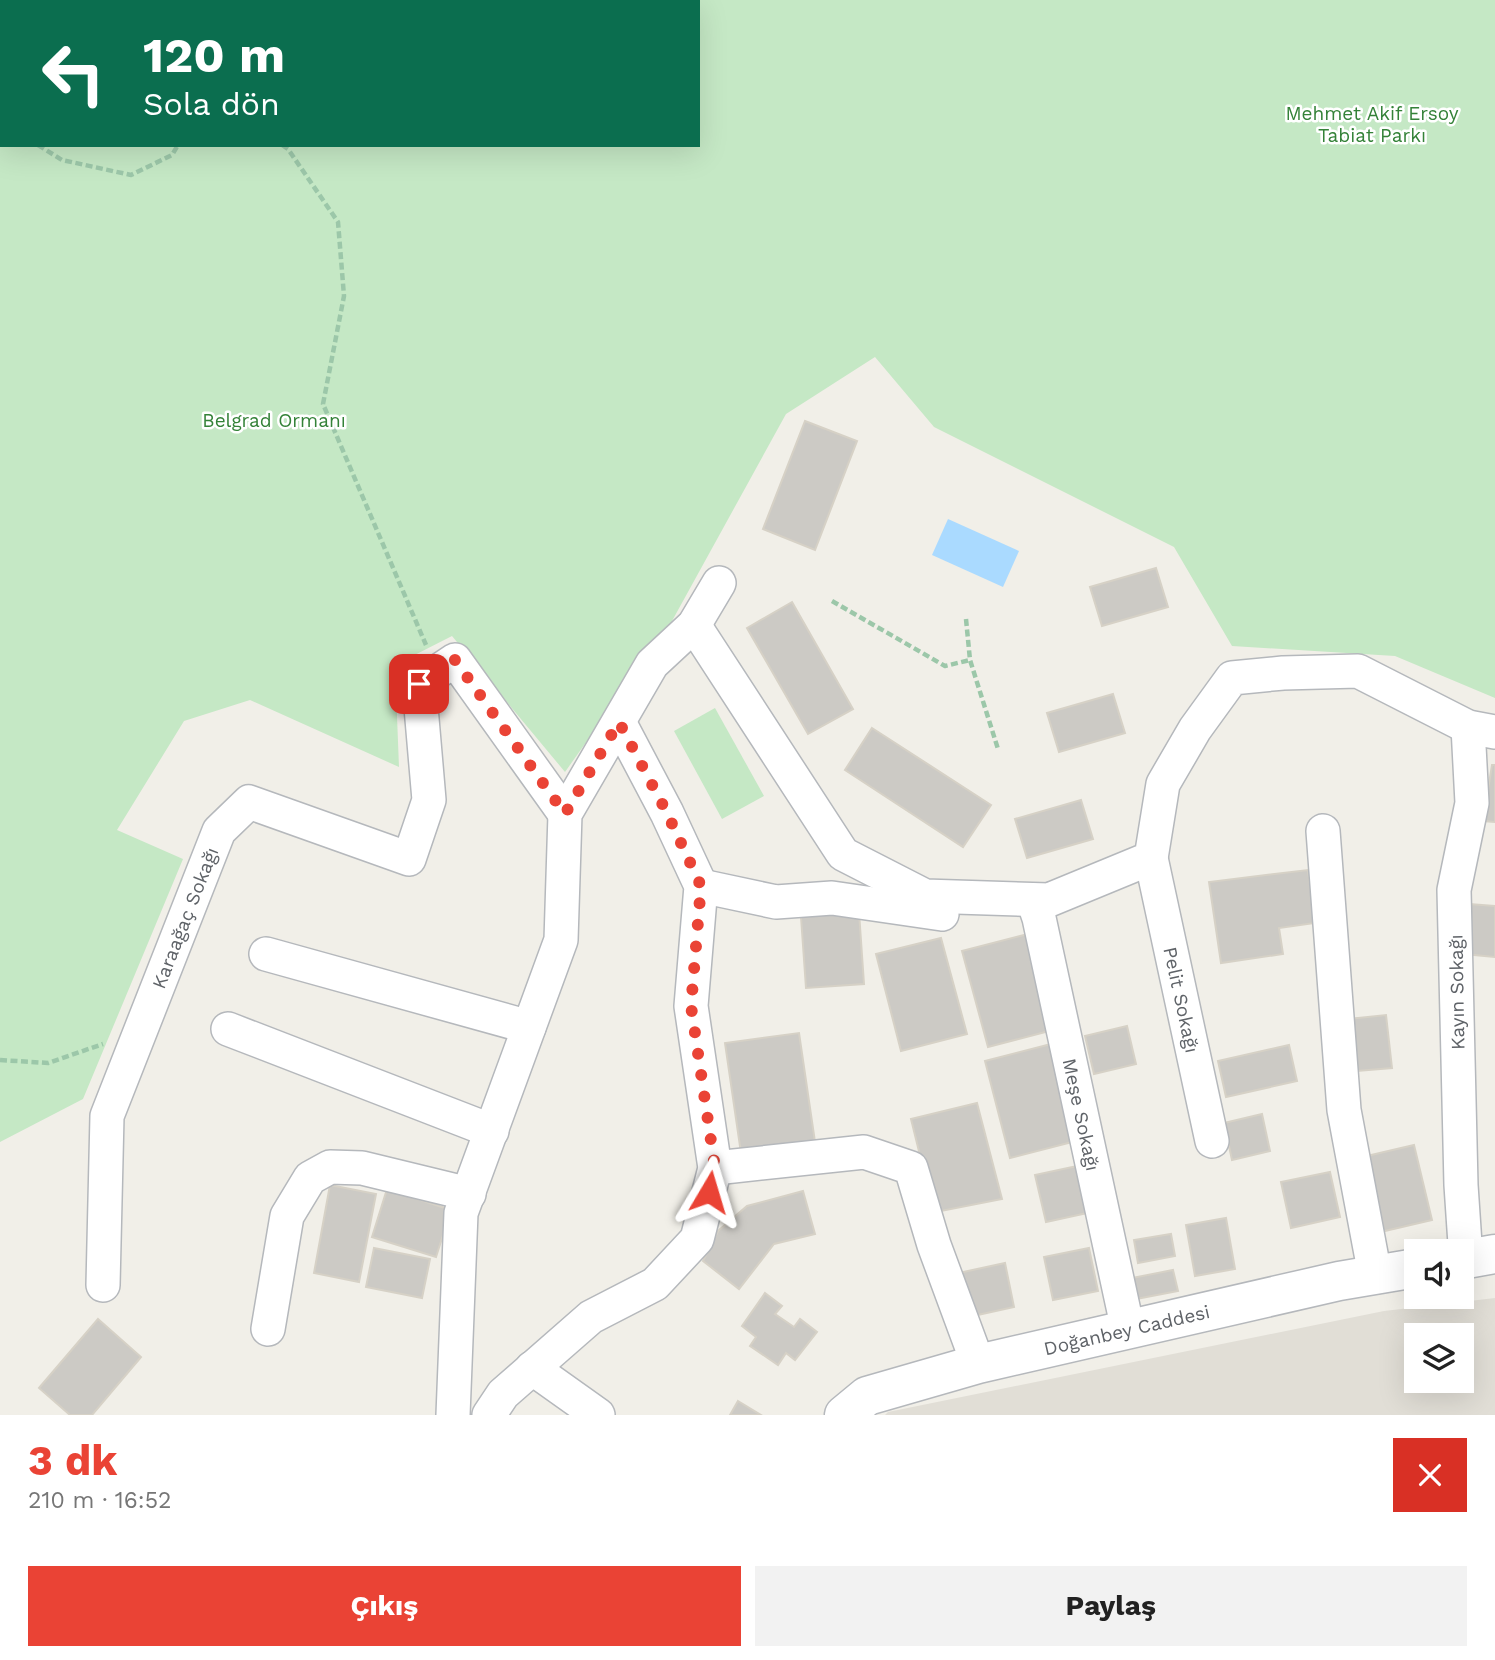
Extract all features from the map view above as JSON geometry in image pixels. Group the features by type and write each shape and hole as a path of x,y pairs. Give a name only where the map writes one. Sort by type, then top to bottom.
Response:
{"street":[{"path":"453,1415 461,1213 561,940 565,814 652,664 694,625 719,583"},
{"path":"694,625 843,854 925,897 1036,909"},
{"path":"437,672 455,660 565,814"},
{"path":"701,886 776,902 832,898 934,914 1036,909 1151,858 1163,784 1195,729 1232,678 1283,673 1358,671 1481,729"},
{"name":"Karaağaç Sokağı","path":"103,1285 107,1116 219,831 249,802 409,859 429,800 419,684 437,672"},
{"path":"489,1415 503,1394 591,1317 655,1284 697,1239 715,1168 691,1006 701,886 667,813 619,722"},
{"name":"Kayın Sokağı","path":"1471,1239 1461,1185 1454,890 1472,803 1481,729"},
{"path":"1323,831 1344,1111 1375,1275"},
{"name":"Pelit Sokağı","path":"1151,858 1212,1141"},
{"name":"Meşe Sokağı","path":"1036,909 1128,1329"},
{"path":"266,954 529,1027"},
{"path":"228,1029 492,1130"},
{"path":"715,1168 864,1152 911,1168 934,1245 978,1364"},
{"path":"268,1329 287,1216 310,1178 330,1167 362,1168 469,1194"},
{"name":"Doğanbey Caddesi","path":"844,1415 867,1396 978,1364 1339,1281 1404,1270"},
{"path":"532,1368 598,1415"}],"path":[{"path":"41,147 62,160 131,175 172,155 177,147"},
{"path":"285,147 338,222 344,296 323,404 437,672"},
{"path":"832,601 945,666 970,660"},
{"path":"966,619 970,660 998,749"},
{"path":"0,1060 48,1063 93,1049 142,1026"}],"shaded area":[{"path":"1495,1298 1495,1415 885,1415 888,1412 1384,1311 1474,1309 1474,1300"}],"green space":[{"name":"Belgrad Ormanı","path":"700,0 1495,0 1495,698 1395,656 1232,646 1174,547 934,427 875,357 786,414 672,621 565,772 452,636 395,665 399,767 250,700 184,721 117,830 183,859 83,1099 0,1142 0,147 700,147"},
{"path":"715,708 764,796 722,819 674,731"}],"water":[{"path":"948,519 1019,551 1003,587 932,555"}],"building":[{"path":"805,421 857,441 815,550 763,529"},
{"path":"1156,568 1168,607 1102,626 1090,587"},
{"path":"792,602 853,709 808,734 747,628"},
{"path":"1113,694 1125,733 1059,752 1047,713"},
{"path":"872,728 991,805 963,847 845,770"},
{"path":"1492,765 1495,765 1495,822 1483,821"},
{"path":"1081,800 1093,839 1027,858 1015,819"},
{"path":"1308,870 1315,923 1279,928 1283,954 1221,963 1209,882"},
{"path":"1469,904 1495,906 1495,957 1464,954"},
{"path":"859,912 864,984 806,988 801,917"},
{"path":"1028,934 1053,1030 988,1047 962,951"},
{"path":"941,938 967,1034 901,1051 876,954"},
{"path":"1386,1015 1392,1068 1345,1072 1339,1020"},
{"path":"1127,1026 1136,1064 1094,1074 1085,1036"},
{"path":"799,1033 815,1142 741,1153 725,1043"},
{"path":"1051,1044 1076,1141 1010,1158 985,1061"},
{"path":"1289,1045 1297,1081 1226,1097 1218,1061"},
{"path":"977,1103 1002,1199 941,1211 932,1204 911,1119"},
{"path":"1262,1114 1270,1151 1232,1160 1224,1123"},
{"path":"1414,1145 1432,1220 1372,1234 1354,1159"},
{"path":"1082,1165 1092,1212 1046,1222 1035,1175"},
{"path":"1330,1172 1340,1217 1291,1228 1281,1182"},
{"path":"330,1185 376,1194 359,1282 314,1273"},
{"path":"387,1189 451,1210 436,1257 372,1237"},
{"path":"803,1191 815,1234 774,1244 739,1289 703,1261 718,1231 747,1206"},
{"path":"1226,1218 1235,1269 1195,1276 1186,1225"},
{"path":"1171,1234 1175,1256 1138,1263 1134,1240"},
{"path":"374,1248 430,1259 422,1298 366,1287"},
{"path":"1089,1248 1098,1291 1053,1300 1044,1257"},
{"path":"1005,1263 1014,1307 964,1318 954,1274"},
{"path":"1173,1270 1178,1291 1136,1299 1132,1278"},
{"path":"765,1293 782,1306 775,1314 794,1327 800,1319 817,1332 795,1360 786,1353 778,1365 750,1346 756,1337 742,1326"},
{"path":"98,1319 141,1357 92,1415 70,1415 39,1388"},
{"path":"738,1401 761,1415 730,1415"}],"route":[{"path":"419,684 455,660 565,814 619,722 667,813 701,886 691,1006 715,1168 709,1192"}],"park label":[{"name":"Mehmet Akif Ersoy Tabiat Parkı","path":"1372,124"}]}
